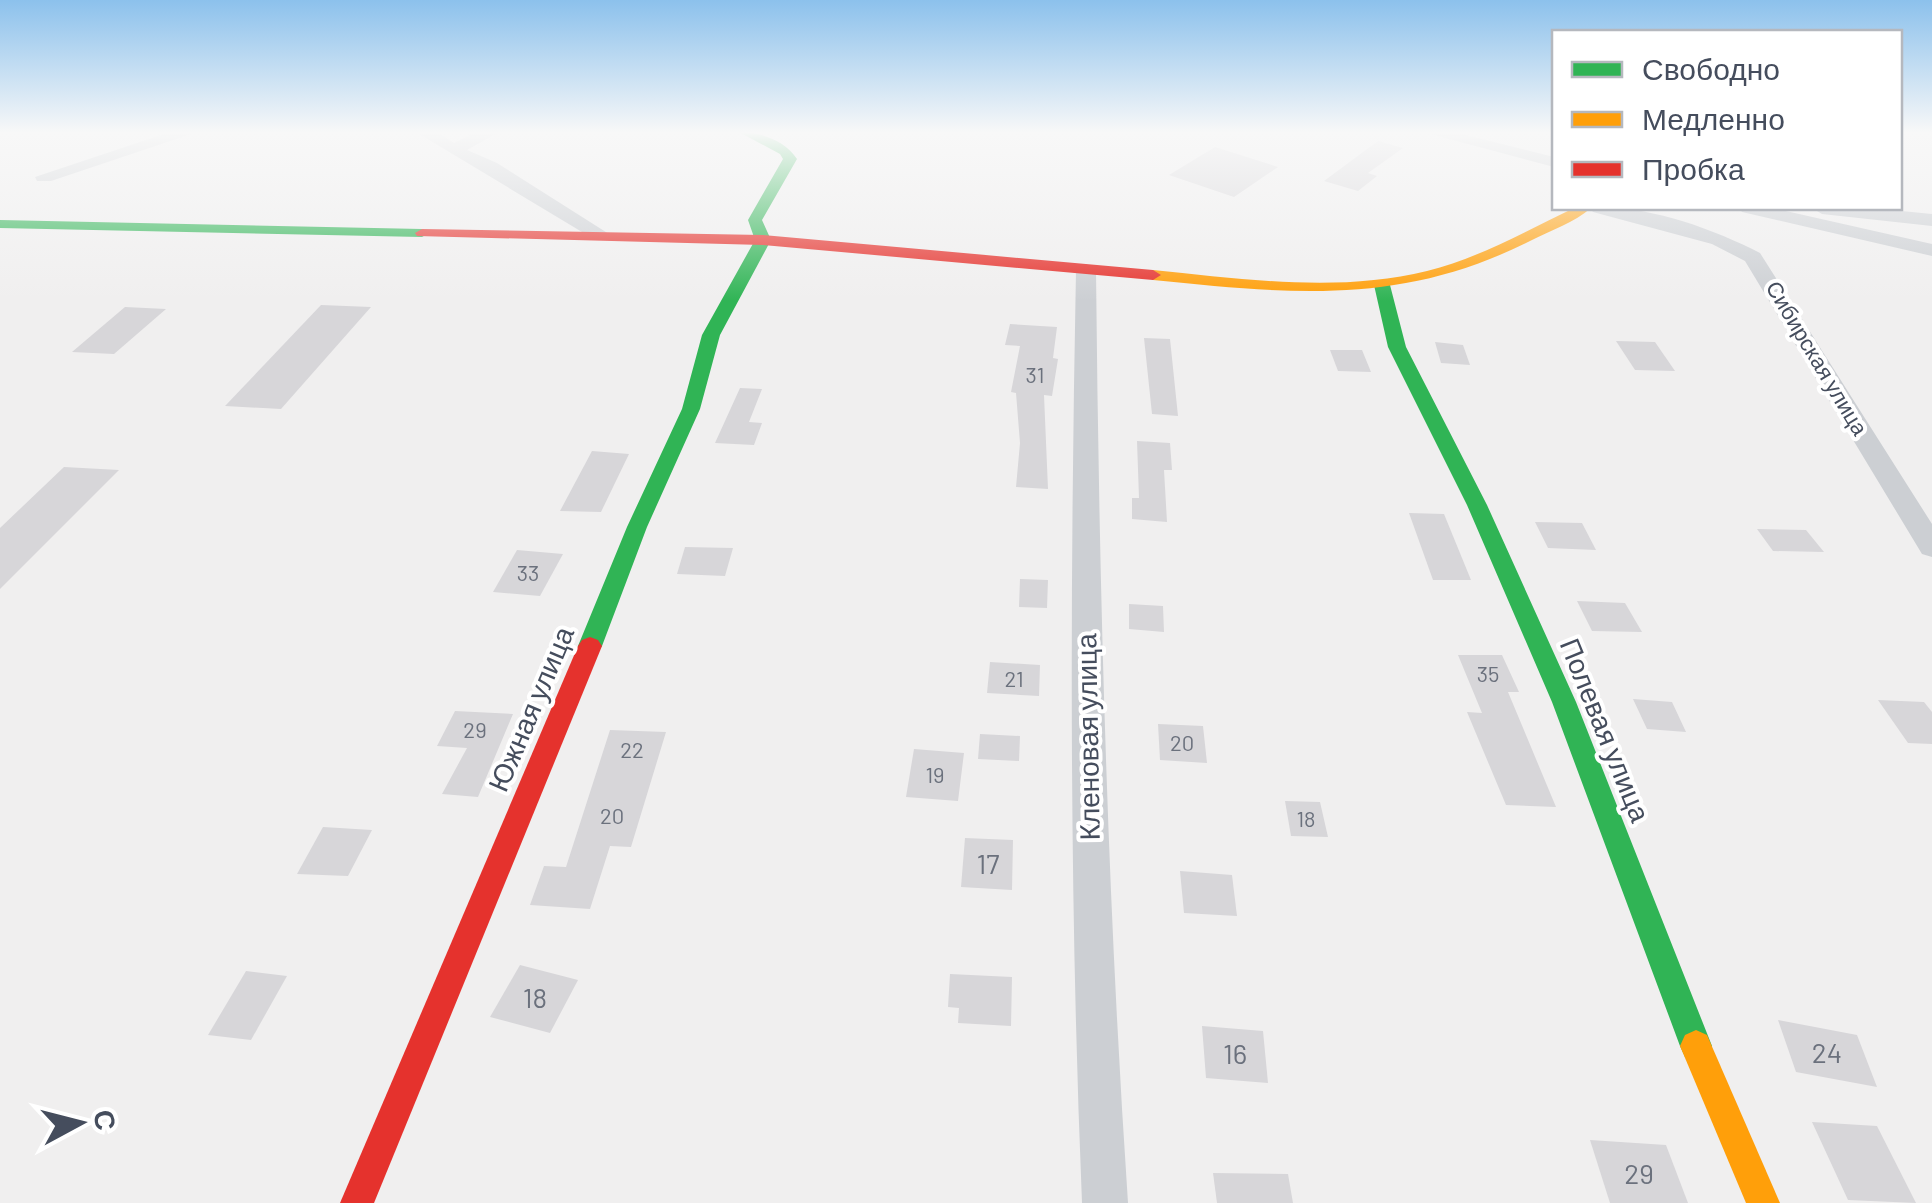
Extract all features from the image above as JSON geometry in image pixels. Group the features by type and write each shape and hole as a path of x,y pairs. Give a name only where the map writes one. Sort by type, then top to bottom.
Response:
{"street":[{"path":"525,188 598,234"},
{"path":"763,240 755,220 774,188"},
{"path":"0,224 763,240 1248,284 1382,285 1464,266 1580,210"},
{"name":"Сибирская улица","path":"1607,210 1719,240 1752,256 1932,547"},
{"path":"1758,210 1932,250"},
{"path":"1839,210 1932,220"},
{"name":"Южная улица","path":"357,1203 485,890 548,751 637,527 691,410 711,336 763,240"},
{"name":"Кленовая улица","path":"1086,270 1085,503 1093,981 1106,1203"},
{"name":"Полевая улица","path":"1382,285 1397,347 1478,505 1564,702 1698,1054 1762,1203"}],"building":[{"path":"1208,188 1247,188 1234,197"},
{"path":"321,305 371,307 281,409 225,406"},
{"path":"125,307 166,309 114,354 72,352"},
{"path":"1010,324 1057,327 1053,358 1058,359 1052,396 1044,395 1048,489 1016,487 1020,443 1016,393 1011,392 1020,346 1005,345"},
{"path":"1144,338 1170,339 1178,416 1152,414"},
{"path":"1616,341 1655,342 1675,371 1635,370"},
{"path":"1435,342 1463,345 1470,365 1441,363"},
{"path":"1330,350 1362,350 1371,372 1338,371"},
{"path":"740,388 762,389 749,422 762,423 754,445 715,443"},
{"path":"1137,441 1170,443 1172,470 1164,470 1167,522 1132,519 1132,498 1139,498"},
{"path":"592,451 629,454 601,512 560,511"},
{"path":"64,467 119,470 0,589 0,528"},
{"path":"1409,513 1444,514 1471,580 1433,580"},
{"path":"1535,522 1582,523 1596,550 1548,548"},
{"path":"1757,529 1806,530 1824,552 1773,551"},
{"path":"685,547 733,548 725,576 677,574"},
{"path":"517,550 563,554 540,596 493,592"},
{"path":"1020,579 1048,580 1047,608 1019,607"},
{"path":"1577,601 1625,603 1642,632 1592,631"},
{"path":"1129,604 1163,606 1164,632 1129,629"},
{"path":"1458,655 1502,655 1519,692 1508,692 1556,807 1506,805 1467,712 1482,713"},
{"path":"990,662 1040,665 1039,696 987,693"},
{"path":"1633,699 1672,702 1686,732 1647,729"},
{"path":"1878,700 1924,702 1932,712 1932,744 1908,743"},
{"path":"455,711 513,714 478,797 442,794 467,748 437,746"},
{"path":"1158,724 1203,726 1207,763 1160,760"},
{"path":"610,730 666,732 631,847 610,846 590,909 530,905 544,866 566,867"},
{"path":"980,734 1020,736 1019,761 978,759"},
{"path":"914,749 964,753 958,801 906,797"},
{"path":"1285,801 1320,802 1328,837 1291,836"},
{"path":"323,827 372,830 348,876 297,874"},
{"path":"965,838 1013,840 1012,890 961,887"},
{"path":"1180,871 1232,875 1237,916 1184,913"},
{"path":"520,965 578,980 550,1033 490,1017"},
{"path":"246,971 287,976 251,1040 208,1035"},
{"path":"950,974 1012,977 1011,1026 958,1023 959,1008 948,1007"},
{"path":"1778,1020 1857,1035 1877,1087 1796,1072"},
{"path":"1202,1026 1263,1031 1268,1083 1206,1078"},
{"path":"1812,1122 1877,1126 1916,1203 1848,1200"},
{"path":"1590,1140 1666,1145 1688,1203 1610,1203"},
{"path":"1213,1173 1288,1174 1293,1203 1217,1203"}],"traffic: fast":[{"path":"590,646 637,527 691,409 711,335 763,240 755,220 773,188"},
{"path":"0,224 422,233"},
{"path":"1382,285 1397,347 1477,505 1564,702 1696,1046"}],"traffic: slow":[{"path":"1153,275 1271,286 1390,283 1466,264 1580,210"},
{"path":"1696,1046 1763,1203"}],"traffic: jam":[{"path":"422,233 763,240 1153,275"},
{"path":"357,1203 590,646"}]}
